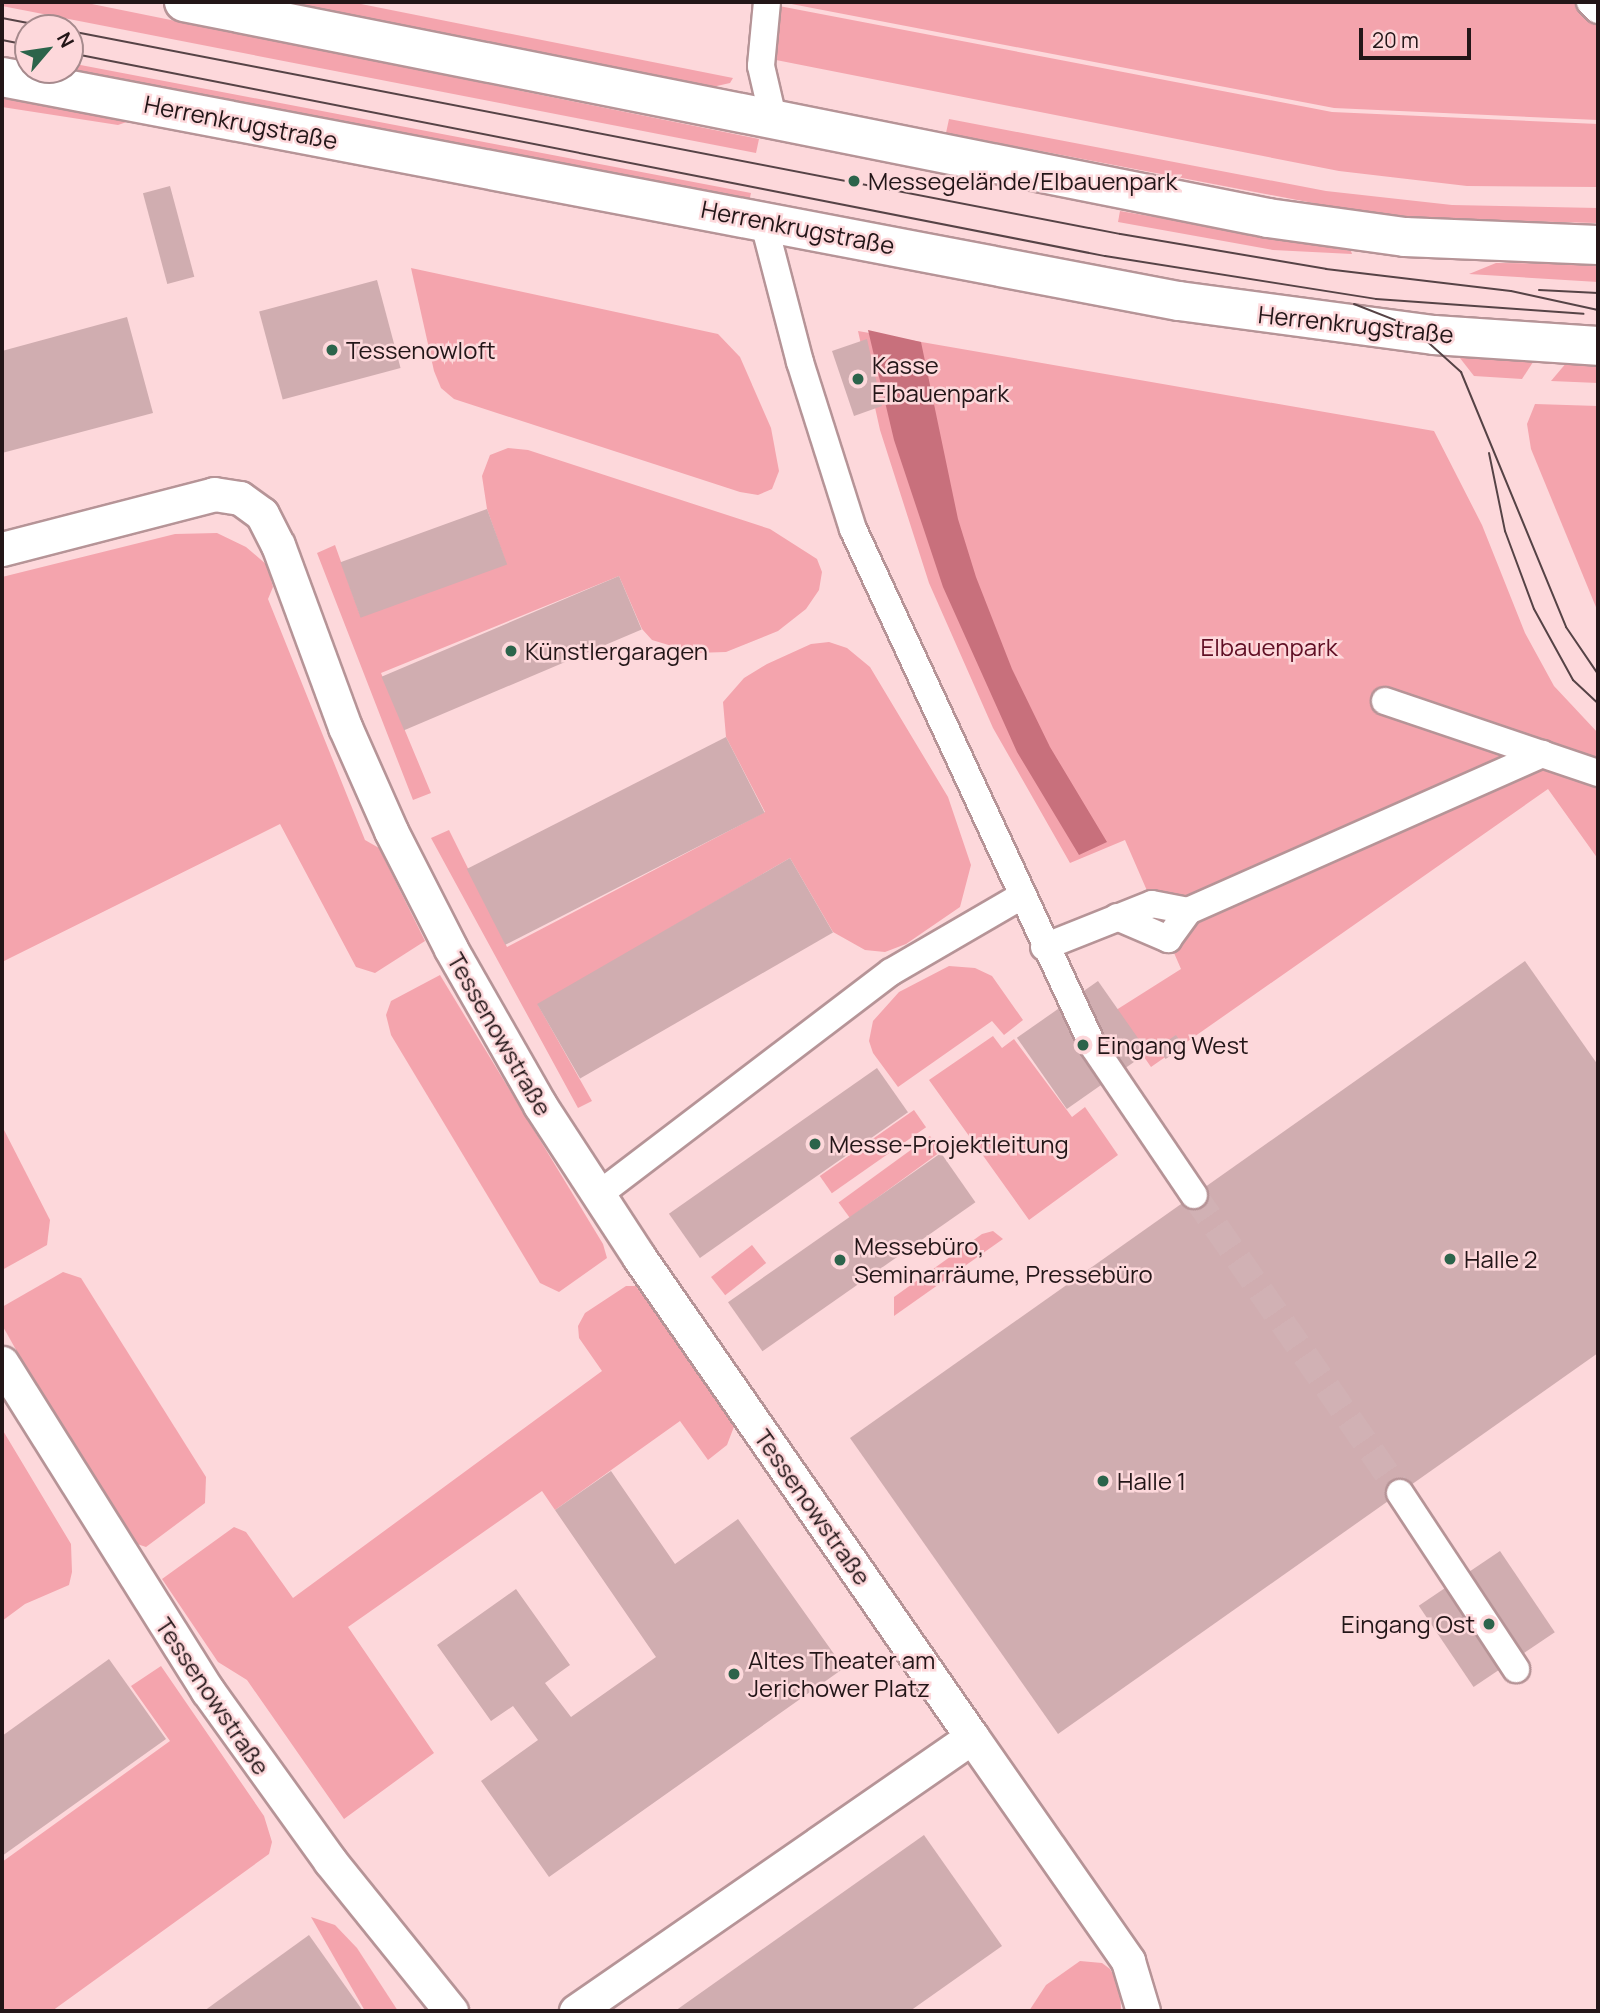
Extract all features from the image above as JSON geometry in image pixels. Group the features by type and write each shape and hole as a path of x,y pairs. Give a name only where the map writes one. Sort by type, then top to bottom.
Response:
{"street":[{"path":"184,2 774,122 1315,226 1438,239 1598,245"},
{"path":"767,2 761,66 774,122"},
{"path":"1590,2 1598,10"},
{"name":"Herrenkrugstraße","path":"2,77 1298,320 1598,346"},
{"path":"763,220 800,362 853,529 1020,897 1093,1046 1194,1195"},
{"name":"Tessenowstraße","path":"2,549 214,494 240,498 258,510 278,545 367,780 420,891 540,1105 598,1195 1128,1961 1143,2011"},
{"path":"1385,701 1598,773"},
{"path":"1044,947 1152,904 1188,911 1543,754"},
{"path":"598,1195 891,972 1020,897"},
{"name":"Tessenowstraße","path":"2,1363 208,1691 330,1861 451,2011"},
{"path":"1399,1493 1517,1669"},
{"path":"576,2011 972,1737"}],"green space":[{"path":"2,2 82,2 759,139 756,153 84,22 84,14 43,14 2,6"},
{"path":"287,2 351,2 733,78 730,83 708,88"},
{"path":"781,2 1598,2 1598,120 1334,108"},
{"path":"779,6 1332,112 1598,124 1598,187 1467,186 1339,171 776,60"},
{"path":"84,66 751,193 749,202 84,74"},
{"path":"2,93 144,116 118,125 2,107"},
{"path":"949,119 1326,191 1452,205 1598,208 1598,223 1432,219 1344,209 946,133"},
{"path":"1120,211 1351,251 1352,254 1273,250 1118,222"},
{"path":"1496,263 1598,264 1598,282 1469,274"},
{"path":"411,268 718,334 740,357 771,428 779,471 772,489 758,495 740,492 454,399 441,388 434,371"},
{"name":"Elbauenpark","path":"858,331 1434,431 1482,525 1525,633 1554,686 1598,733 1598,859 1548,789 1151,1067 1113,1012 1181,969 1125,840 1070,863 993,728 929,583 880,430"},
{"path":"1456,353 1535,359 1522,379 1474,376"},
{"path":"1598,360 1598,383 1551,381 1567,362"},
{"path":"1535,404 1598,406 1598,612 1531,449 1527,424"},
{"path":"508,448 528,450 770,529 817,559 822,572 819,590 806,609 778,631 726,652 695,653 652,640 642,629 619,576 381,673 431,793 413,800 317,553 335,545 360,615 506,563 487,509 482,476 490,455"},
{"path":"217,533 246,547 267,565 273,587 268,599 365,840 379,848 425,941 375,973 356,967 280,824 2,962 2,577 175,534"},
{"path":"829,642 847,648 870,667 948,797 971,865 960,907 906,944 885,952 865,950 833,932 790,858 538,1005 592,1101 578,1108 431,838 449,830 507,947 765,812 726,737 723,702 744,678 767,664 811,644"},
{"path":"949,966 975,968 992,976 1023,1020 1004,1035 992,1021 898,1087 873,1053 869,1041 873,1021 899,992"},
{"path":"440,975 603,1244 607,1258 559,1292 540,1283 391,1035 386,1015 391,1001"},
{"path":"993,1036 1002,1048 1014,1039 1072,1117 1085,1107 1118,1155 1029,1220 929,1080"},
{"path":"914,1110 926,1127 832,1193 820,1176"},
{"path":"2,1126 50,1220 47,1245 2,1270"},
{"path":"930,1136 941,1151 850,1218 839,1202"},
{"path":"993,1231 1003,1239 894,1316 894,1297 982,1234"},
{"path":"752,1245 766,1263 725,1295 711,1277"},
{"path":"63,1272 81,1278 206,1477 205,1503 146,1547 137,1544 83,1468 2,1325 2,1307"},
{"path":"626,1286 636,1286 735,1424 727,1445 708,1460 680,1421 555,1510 542,1491 348,1627 434,1753 344,1819 247,1680 218,1662 162,1579 234,1527 246,1532 293,1598 602,1371 579,1338 578,1326 585,1313"},
{"path":"2,1429 71,1544 72,1572 69,1585 25,1604 2,1621"},
{"path":"161,1666 264,1816 272,1842 269,1854 52,2011 2,2011 2,1862 170,1741 131,1686"},
{"path":"311,1917 335,1925 357,1948 398,2011 365,2011"},
{"path":"1080,1961 1102,1963 1110,1969 1120,1986 1121,2011 1029,2011 1046,1985"}],"shaded area":[{"path":"868,330 921,342 958,519 976,577 1012,669 1050,747 1107,842 1079,855 1017,752 943,587 894,440"}],"building":[{"path":"170,186 194,277 167,284 143,193"},
{"name":"Tessenowloft","path":"377,280 401,368 283,399 259,312"},
{"path":"127,317 153,413 2,453 2,351"},
{"name":"Kasse Elbauenpark","path":"867,339 882,406 854,416 832,351"},
{"path":"487,509 507,564 361,618 340,562"},
{"name":"Künstlergaragen","path":"619,576 642,629 404,730 382,677"},
{"path":"726,737 765,813 505,945 467,869"},
{"path":"790,858 833,932 580,1078 537,1004"},
{"path":"1525,961 1598,1065 1598,1353 1058,1734 850,1438"},
{"name":"Eingang West","path":"1098,981 1148,1052 1067,1109 1017,1038"},
{"path":"1176,1035 1184,1047 1166,1059 1158,1047"},
{"name":"Messe-Projektleitung","path":"877,1068 908,1112 700,1258 669,1214"},
{"name":"Messebüro, Seminarräume, Pressebüro","path":"941,1153 975,1202 762,1351 728,1302"},
{"name":"Altes Theater am Jerichower Platz","path":"611,1471 675,1564 738,1519 844,1668 549,1877 481,1781 538,1740 513,1706 491,1721 437,1645 516,1589 570,1665 545,1683 571,1717 656,1657 555,1510"},
{"name":"Eingang Ost","path":"1500,1551 1555,1632 1474,1687 1419,1606"},
{"path":"109,1659 166,1739 2,1856 2,1736"},
{"path":"924,1835 1002,1946 910,2011 675,2011"},
{"path":"309,1935 363,2011 204,2011"}],"tunnel":[{"path":"1194,1195 1400,1493"}],"tram line":[{"path":"2,18 14,20"},
{"path":"84,34 1120,234 1326,269 1511,291 1598,310"},
{"path":"2,40 14,42"},
{"path":"84,56 1105,256 1376,299 1583,314"},
{"path":"1539,290 1598,293"},
{"path":"1354,304 1410,326 1461,372 1566,627 1598,674"},
{"path":"1489,453 1505,531 1534,609 1573,680 1598,703"}],"place":[{"name":"Messegelände/Elbauenpark","path":"854,181"},
{"name":"Tessenowloft","path":"332,350"},
{"name":"Kasse Elbauenpark","path":"858,379"},
{"name":"Künstlergaragen","path":"511,651"},
{"name":"Eingang West","path":"1083,1045"},
{"name":"Messe-Projektleitung","path":"815,1144"},
{"name":"Halle 2","path":"1450,1259"},
{"name":"Messebüro, Seminarräume, Pressebüro","path":"840,1260"},
{"name":"Halle 1","path":"1103,1481"},
{"name":"Eingang Ost","path":"1489,1624"},
{"name":"Altes Theater am Jerichower Platz","path":"734,1674"}]}
